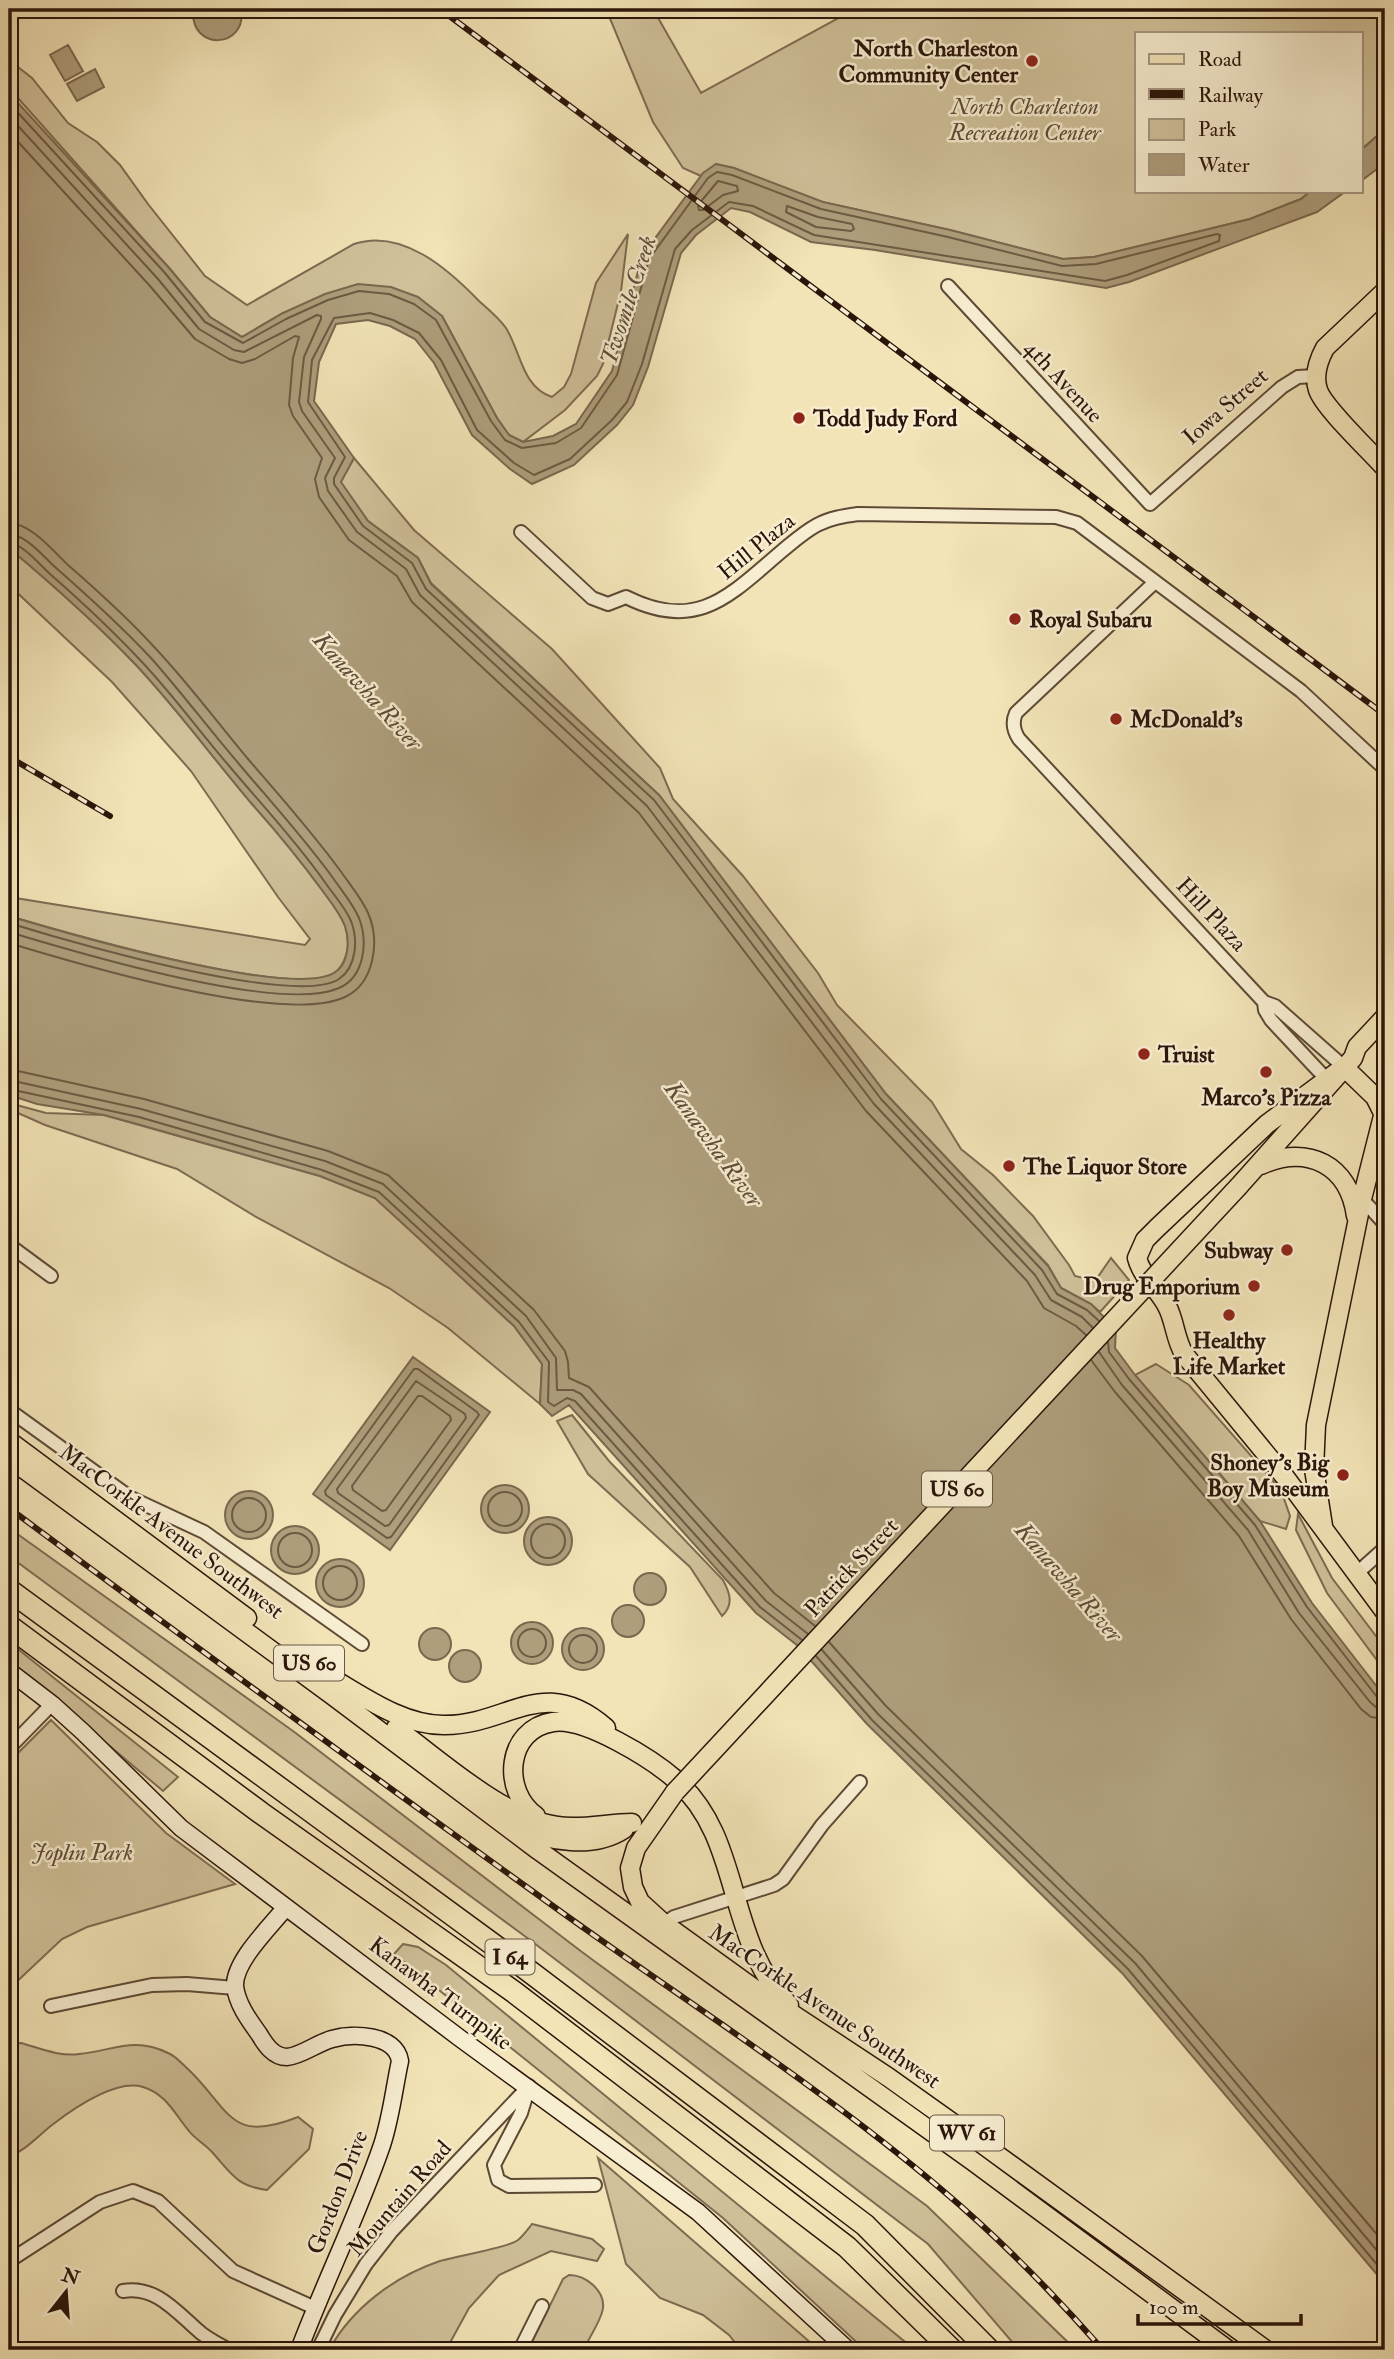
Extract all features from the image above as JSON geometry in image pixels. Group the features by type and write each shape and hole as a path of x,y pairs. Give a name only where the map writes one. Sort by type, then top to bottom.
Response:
{"highway":[{"name":"I 64","path":"9,1591 521,1965 865,2225 989,2350"},
{"name":"I 64","path":"9,1626 272,1821 514,1992 847,2247 952,2350"}],"main road":[{"path":"1385,291 1325,348 1319,358 1315,376 1317,388 1326,404 1385,468"},
{"path":"1349,1062 1357,1047 1385,1017"},
{"path":"1385,1032 1364,1054 1349,1062 1329,1081 1267,1125 1145,1240 1137,1258 1141,1269 1169,1309 1184,1354 1285,1478 1385,1612"},
{"path":"1322,1526 1315,1478 1316,1425 1362,1199 1385,1112 1349,1062"},
{"name":"Patrick Street","path":"478,1803 519,1828 558,1840 578,1841 605,1837 639,1825 675,1792 1255,1168 1329,1081"},
{"path":"1255,1168 1283,1157 1298,1156 1323,1163 1332,1169 1351,1194 1357,1223"},
{"name":"MacCorkle Avenue Southwest","path":"9,1441 506,1807 525,1817 555,1826 639,1825"},
{"name":"MacCorkle Avenue Southwest","path":"9,1458 478,1803"},
{"path":"1285,1478 1296,1486 1303,1487 1315,1478"},
{"name":"Kanawha Turnpike","path":"9,1671 52,1704 181,1828 461,2039 529,2086 698,2212 848,2350"},
{"path":"323,1673 394,1712 428,1724 464,1723 542,1702 569,1706 597,1720 627,1747"},
{"path":"555,1826 533,1815 526,1808 515,1790 512,1770 518,1745 528,1733 540,1725 567,1721 579,1724 627,1747 675,1779 701,1807 712,1826 744,1930 762,1970 780,1996 823,2036"},
{"path":"478,1803 529,1844 658,1927"},
{"path":"639,1825 632,1857 631,1879 640,1902 658,1927"},
{"path":"235,1988 237,1972 247,1956 286,1907"},
{"name":"MacCorkle Avenue Southwest","path":"658,1927 1228,2350"},
{"path":"734,1982 741,1962 744,1930"},
{"name":"MacCorkle Avenue Southwest","path":"734,1982 888,2077 1266,2350"},
{"name":"Gordon Drive","path":"235,1988 245,2013 275,2054 287,2057 331,2039 345,2037 380,2040 395,2048 400,2061 383,2142 359,2210 299,2350"}],"street":[{"name":"4th Avenue","path":"948,286 1150,504"},
{"name":"Iowa Street","path":"1150,504 1283,387 1298,377 1315,376"},
{"name":"Hill Plaza","path":"521,532 592,598 608,604 626,597 663,611 691,609 723,600 736,592 806,531 826,521 858,514 1056,517 1077,523 1301,691 1385,769"},
{"name":"Hill Plaza","path":"1155,582 1016,713 1013,719 1014,729 1019,739 1264,1002 1275,1006 1349,1062"},
{"name":"Hill Plaza","path":"1264,1002 1271,1020 1329,1081"},
{"path":"1362,1199 1385,1224"},
{"path":"9,1245 51,1276"},
{"path":"9,1410 131,1498 178,1518 211,1536 362,1644"},
{"path":"1356,1574 1385,1548"},
{"path":"9,1748 52,1704"},
{"path":"658,1927 674,1917 763,1890 783,1879 822,1825 860,1782"},
{"path":"51,2006 152,1984 235,1988"},
{"path":"529,2086 521,2113 494,2165 498,2180 509,2186 595,2185"},
{"name":"Mountain Road","path":"318,2350 349,2291 383,2242 529,2086"},
{"path":"9,2261 100,2202 132,2191 158,2201 233,2271 315,2308"},
{"path":"123,2291 147,2291 165,2301 200,2333 229,2350"},
{"path":"520,2350 542,2306"}],"green space":[{"name":"North Charleston Recreation Center","path":"606,9 653,9 701,93 855,9 1385,9 1385,129 1362,149 1362,32 1135,32 1135,192 1310,192 1301,199 1250,219 1094,257 1063,259 950,230 822,202 734,168 716,164 701,176 683,168 653,122"},
{"path":"9,60 32,78 68,123 97,142 120,165 205,276 247,305 354,244 372,241 406,247 423,254 453,276 497,317 511,337 528,377 542,392 552,397 564,387 571,374 596,283 628,234 621,291 603,364 597,376 565,410 523,442 509,435 497,418 442,316 283,313 242,337 210,317 9,88"},
{"path":"354,458 414,530 552,649 660,768 673,799 743,876 818,973 837,1005 932,1102 961,1149 993,1175 1033,1216 1075,1276 1095,1281 1111,1258 1129,1280 1100,1312 1061,1288 1048,1265 886,1094 659,795 431,583 418,558 368,521 340,482"},
{"path":"9,548 74,605 137,666 305,868 335,907 345,926 348,949 338,970 316,978 280,978 232,972 126,948 9,916 9,897 305,945 310,939 191,771 112,682 9,585"},
{"path":"9,1103 46,1113 104,1115 320,1176 375,1198 514,1326 542,1364 540,1404 448,1328 389,1288 256,1217 177,1169 45,1125 9,1109"},
{"path":"1156,1364 1189,1385 1281,1490 1290,1516 1286,1529 1260,1521 1135,1375"},
{"path":"572,1415 609,1461 723,1580 730,1599 722,1616 690,1567 588,1474 557,1421"},
{"path":"1298,1514 1332,1578 1385,1648 1385,1671 1327,1593 1296,1530"},
{"path":"9,1528 293,1731 582,1952 927,2206 1076,2350 1019,2350 928,2244 534,1943 9,1556"},
{"path":"9,1642 178,1777 163,1791 9,1661"},
{"name":"Joplin Park","path":"51,1720 166,1833 235,1884 87,1927 62,1939 9,1989 9,1758 14,1757"},
{"path":"403,1944 418,1947 446,1965 915,2350 865,2350 723,2218 394,1954"},
{"path":"21,2043 50,2052 72,2055 134,2045 156,2048 176,2058 224,2110 245,2125 258,2127 298,2117 313,2129 309,2149 267,2190 248,2185 235,2177 191,2134 164,2099 151,2090 132,2086 120,2087 95,2097 9,2157 9,2044"},
{"path":"598,2158 819,2350 741,2350 729,2335 703,2315 660,2298 626,2264"},
{"path":"532,2224 592,2239 604,2249 597,2261 551,2251 499,2275 469,2308 446,2350 329,2350 362,2307 407,2275 440,2261 512,2243"},
{"path":"569,2275 593,2285 603,2301 600,2318 583,2350 528,2350 563,2279"}],"water":[{"path":"193,9 241,9 241,22 236,32 228,38 209,39 200,33 194,23"},
{"path":"68,45 83,71 65,81 50,55"},
{"path":"95,69 104,87 77,101 67,84"},
{"name":"Kanawha River","path":"9,93 170,269 210,317 242,337 283,313 325,294 358,284 391,287 418,297 442,316 497,418 509,435 523,442 553,436 576,424 612,371 642,256 703,173 716,164 734,168 823,202 950,230 1063,259 1094,257 1250,219 1301,199 1310,192 1345,192 1317,212 1129,282 1106,288 811,242 750,212 731,208 696,235 681,253 648,367 633,405 617,425 574,465 532,484 510,469 472,435 434,363 415,339 390,326 368,320 336,324 319,362 314,401 354,458 341,482 368,521 418,558 431,584 659,795 886,1094 1048,1266 1061,1288 1091,1304 1116,1329 1115,1348 1260,1521 1312,1603 1385,1697 1385,2284 1123,1974 867,1724 798,1646 756,1613 569,1405 552,1416 540,1404 542,1364 514,1326 375,1198 320,1176 137,1124 104,1115 37,1104 9,1095 9,916 175,960 226,971 273,977 310,979 334,973 343,964 348,938 338,912 328,898 167,700 106,635 9,548"},
{"path":"1385,129 1385,163 1362,180 1362,149"},
{"path":"413,1357 490,1412 390,1550 313,1494"},
{"path":"505,1485 522,1492 529,1509 522,1526 505,1533 488,1526 481,1509 488,1492"},
{"path":"249,1491 266,1498 273,1515 266,1532 249,1539 232,1532 225,1515 232,1498"},
{"path":"548,1517 565,1524 572,1541 565,1558 548,1565 531,1558 524,1541 531,1524"},
{"path":"295,1526 312,1533 319,1550 312,1567 295,1574 278,1567 271,1550 278,1533"},
{"path":"340,1559 357,1566 364,1583 357,1600 340,1607 323,1600 316,1583 323,1566"},
{"path":"650,1573 661,1578 666,1589 661,1600 650,1605 639,1600 634,1589 639,1578"},
{"path":"628,1605 639,1610 644,1621 639,1632 628,1637 617,1632 612,1621 617,1610"},
{"path":"532,1622 547,1628 553,1643 547,1658 532,1664 517,1658 511,1643 517,1628"},
{"path":"435,1628 446,1633 451,1644 446,1655 435,1660 424,1655 419,1644 424,1633"},
{"path":"583,1628 598,1634 604,1649 598,1664 583,1670 568,1664 562,1649 568,1634"},
{"path":"465,1650 476,1655 481,1666 476,1677 465,1682 454,1677 449,1666 454,1655"}],"railway":[{"path":"440,9 1385,715"},
{"path":"9,757 110,816"},
{"path":"9,1508 475,1850 844,2112 941,2189 1005,2246 1103,2350"}],"place":[{"name":"North Charleston Community Center","path":"1032,61"},
{"name":"Todd Judy Ford","path":"799,418"},
{"name":"Royal Subaru","path":"1015,619"},
{"name":"McDonald's","path":"1116,719"},
{"name":"Truist","path":"1144,1054"},
{"name":"Marco's Pizza","path":"1266,1072"},
{"name":"The Liquor Store","path":"1009,1166"},
{"name":"Subway","path":"1287,1250"},
{"name":"Drug Emporium","path":"1254,1286"},
{"name":"Healthy Life Market","path":"1229,1315"},
{"name":"Shoney's Big Boy Museum","path":"1343,1475"}],"water label":[{"name":"Twomile Creek","path":"628,300"}]}
